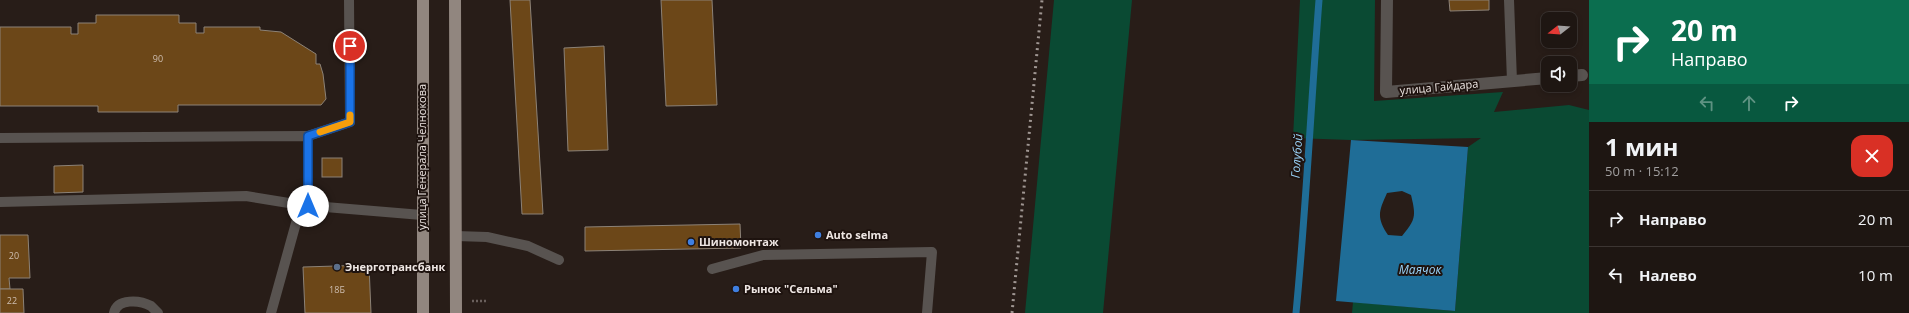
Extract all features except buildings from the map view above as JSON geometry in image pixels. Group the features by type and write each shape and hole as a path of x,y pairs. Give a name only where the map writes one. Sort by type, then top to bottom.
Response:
{"main road":[{"name":"улица Генерала Челнокова","path":"423,0 423,313"},
{"path":"455,0 456,313"}],"street":[{"name":"улица Гайдара","path":"1387,0 1386,92 1541,79"},
{"path":"1577,75 1582,75"}],"lane":[{"path":"0,138 308,136 350,122 349,0"},
{"path":"1509,0 1512,81"},
{"path":"271,313 304,206 308,136"},
{"path":"0,202 246,196 304,206 422,215"},
{"path":"456,236 487,237 528,246 559,260"},
{"path":"712,269 763,255 932,252 927,313"},
{"path":"114,313 114,310 121,303 136,301 151,306 158,313"}],"green space":[{"path":"1054,0 1132,0 1103,313 1025,313"},
{"path":"1300,0 1375,0 1374,101 1503,92 1494,112 1569,105 1589,110 1589,313 1352,313 1353,302 1455,311 1468,147 1481,138 1351,140 1293,138"}],"water":[{"name":"Маячок","path":"1351,140 1468,147 1455,311 1336,301","holes":["1402,191 1411,195 1414,208 1414,217 1410,225 1402,236 1388,235 1380,219 1382,205 1387,193"]}],"waterway":[{"name":"Голубой","path":"1296,313 1303,235 1319,0"}],"railway":[{"path":"1012,313 1042,0"}],"slow traffic":[{"path":"320,132 350,122 350,115"}],"place":[{"name":"Auto selma","path":"818,235"},
{"name":"Шиномонтаж","path":"691,242"},
{"name":"Энерготрансбанк","path":"337,267"},
{"name":"Рынок \"Сельма\"","path":"736,289"}],"route":[{"path":"308,206 308,136 350,122 350,46"}]}
